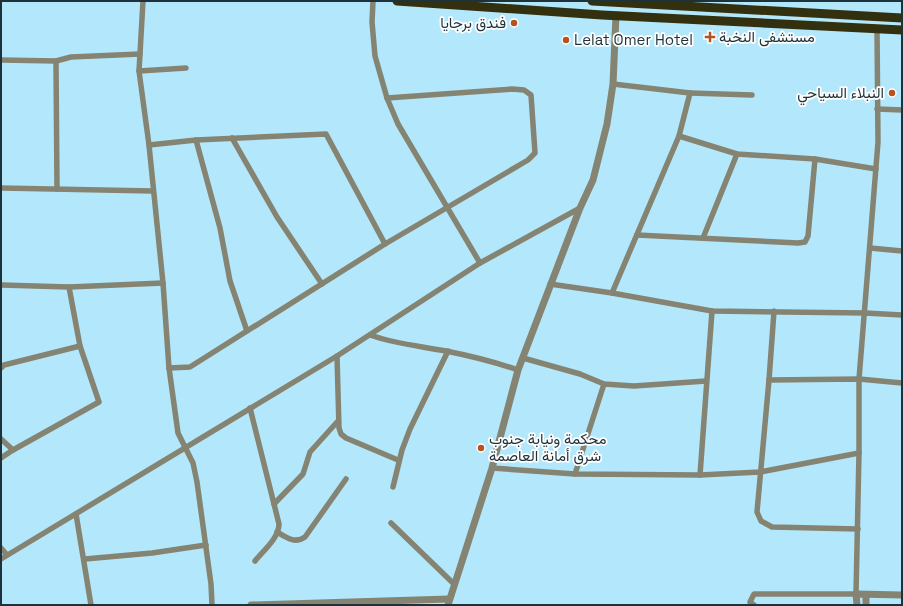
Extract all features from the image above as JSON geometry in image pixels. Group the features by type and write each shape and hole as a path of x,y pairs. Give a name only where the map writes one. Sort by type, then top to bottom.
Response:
{"highway":[{"path":"397,1 616,15 902,30"},
{"path":"592,1 902,18"},
{"path":"616,2 616,15"}],"street":[{"path":"143,1 139,70 150,145 169,368 178,433 193,462 206,545 212,605"},
{"path":"373,1 372,22 375,56 387,98 398,124 480,263"},
{"path":"251,605 448,602 492,468 518,370 580,208 593,180 607,124 613,84 616,15"},
{"path":"857,605 859,379 878,142 877,28"},
{"path":"1,60 56,61 71,57 140,54"},
{"path":"56,61 57,189"},
{"path":"139,70 186,68"},
{"path":"613,84 690,93 752,95"},
{"path":"169,368 190,367 385,244 528,160 535,153 531,95 524,90 512,89 387,98"},
{"path":"612,293 679,136 690,93"},
{"path":"877,109 902,110"},
{"path":"150,145 196,140 326,134 385,244"},
{"path":"679,136 738,154 815,159 876,169"},
{"path":"232,138 277,217 322,284"},
{"path":"196,140 220,228 230,281 247,331"},
{"path":"703,238 738,154"},
{"path":"637,235 798,243 805,242 808,236 815,159"},
{"path":"1,188 154,191"},
{"path":"1,558 337,356 480,263 580,208"},
{"path":"870,248 902,251"},
{"path":"1,285 69,287 163,284"},
{"path":"550,284 612,293 712,312 774,311 902,315"},
{"path":"1,458 100,402 80,346 69,287"},
{"path":"774,311 757,512 761,521 772,527 858,529"},
{"path":"700,475 712,312"},
{"path":"370,335 398,343 448,351 494,362 518,370"},
{"path":"1,368 4,365 80,346"},
{"path":"393,487 398,460 410,429 448,351"},
{"path":"337,356 339,431 344,437 398,460"},
{"path":"523,358 580,374 604,384 634,386 706,381"},
{"path":"769,380 859,379 902,383"},
{"path":"575,474 604,384"},
{"path":"250,408 279,524 277,532 255,561"},
{"path":"274,504 303,474 310,452 338,421"},
{"path":"1,439 13,450"},
{"path":"492,468 575,474 700,475 760,472 859,453"},
{"path":"277,532 293,540 305,538 346,479"},
{"path":"76,514 91,605"},
{"path":"391,523 454,584"},
{"path":"84,559 152,553 206,545"},
{"path":"1,548 7,555"},
{"path":"754,605 750,602 754,594 902,595"},
{"path":"866,595 866,605"}],"place":[{"name":"فندق برجايا","path":"514,23"},
{"name":"مستشفى النخبة","path":"710,37"},
{"name":"Lelat Omer Hotel","path":"566,40"},
{"name":"النبلاء السياحي","path":"892,93"},
{"name":"محكمة ونيابة جنوب شرق أمانة العاصمة","path":"481,448"}]}
